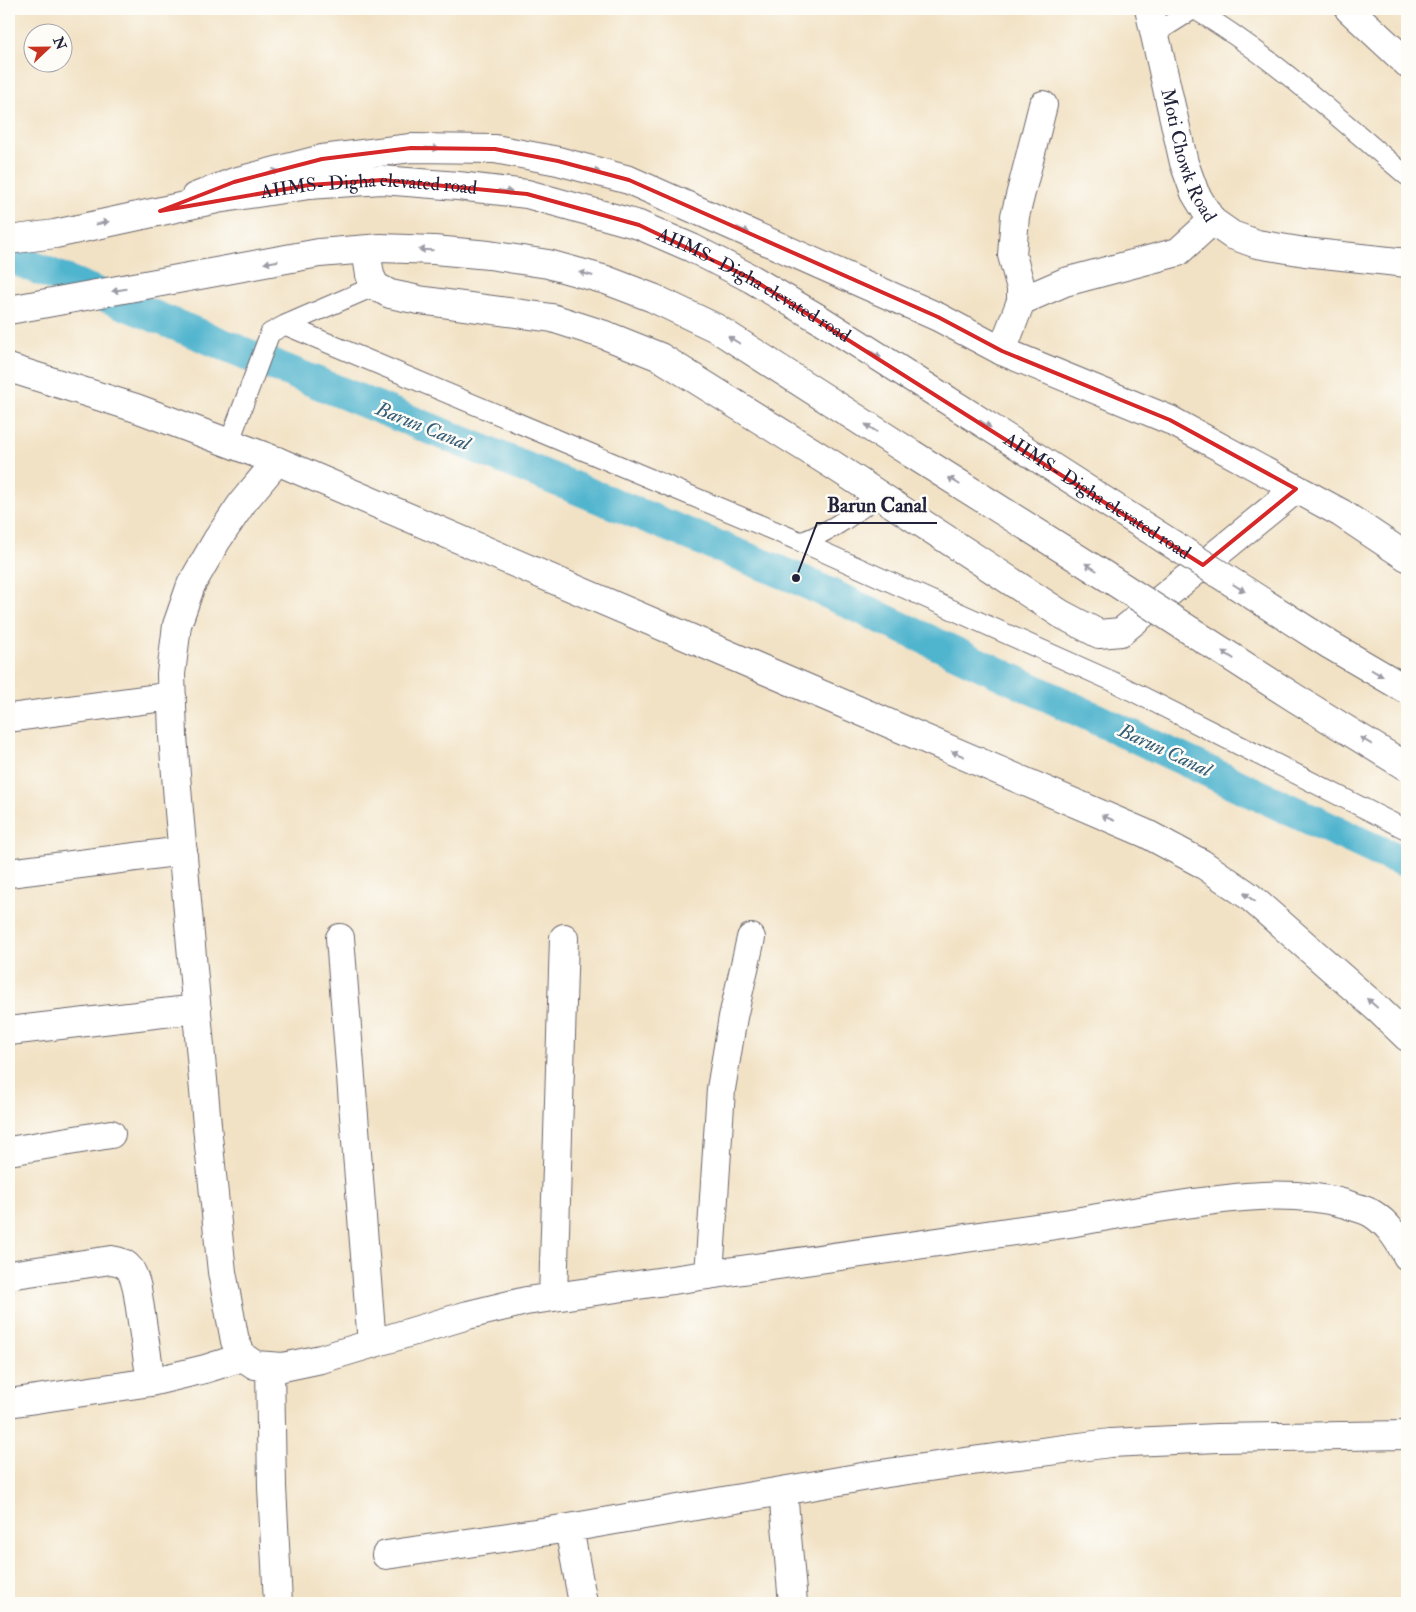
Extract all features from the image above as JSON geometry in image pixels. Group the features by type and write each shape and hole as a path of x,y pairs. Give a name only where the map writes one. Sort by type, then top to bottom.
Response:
{"main road":[{"path":"1349,9 1407,63"},
{"name":"Moti Chowk Road","path":"1152,21 1184,163 1194,193 1212,221 1232,236 1257,244 1305,252 1407,263"},
{"path":"1002,351 1022,300 1021,288 1012,255 1015,216 1043,105"},
{"path":"160,211 234,182 322,158 411,148 504,151 558,161 629,180 938,316 1002,351 1170,420 1341,513 1407,557"},
{"name":"AIIMS- Digha elevated road","path":"9,240 55,234 217,199 309,185 382,180 527,194 639,225 692,248 752,279 821,320 1330,645 1407,690"},
{"path":"1022,300 1066,282 1178,252 1212,221"},
{"path":"13,310 319,253 381,248 489,255 548,264 606,280 653,298 716,328 1295,698 1407,767"},
{"path":"366,250 370,275 375,286 390,294 420,300 552,318 605,335 660,357 879,495 1061,614 1098,634 1121,632 1296,489"},
{"path":"9,368 136,408 277,461 1147,834 1201,863 1249,896 1407,1036"},
{"path":"277,461 243,502 217,540 191,585 177,625 171,674 176,773 222,1272 235,1341 243,1357 255,1365 283,1367 372,1344 468,1315 526,1301 1246,1196 1328,1199 1370,1213 1388,1226 1400,1242 1407,1256"},
{"path":"9,718 172,696"},
{"path":"9,873 183,851"},
{"path":"340,938 372,1344"},
{"path":"553,1298 564,938"},
{"path":"710,1275 721,1089 733,1016 751,938"},
{"path":"9,1031 197,1009"},
{"path":"9,1150 112,1134"},
{"path":"9,1275 111,1260 119,1260 128,1266 133,1274 137,1288 151,1382"},
{"path":"9,1403 151,1382 243,1357"},
{"path":"270,1366 272,1487 278,1603"},
{"path":"386,1555 569,1528 957,1463 1110,1443 1190,1439 1407,1435"},
{"path":"783,1491 793,1603"},
{"path":"569,1528 583,1603"}],"lane":[{"path":"1152,21 1194,9 1227,29 1289,77 1407,176"},
{"path":"229,443 246,396 278,329 375,286"},
{"path":"278,329 801,542 1114,682 1407,830"},
{"path":"801,542 822,534 839,524 879,495"}],"highlighted area":[{"path":"411,148 495,149 558,161 629,180 830,268 938,317 1002,351 1170,420 1296,489 1203,565 752,279 639,225 527,194 382,180 309,185 160,211 234,182 322,159"}],"waterway":[{"name":"Barun Canal","path":"9,257 796,578 1376,850 1407,862"}],"place":[{"name":"Barun Canal","path":"796,578"}]}
